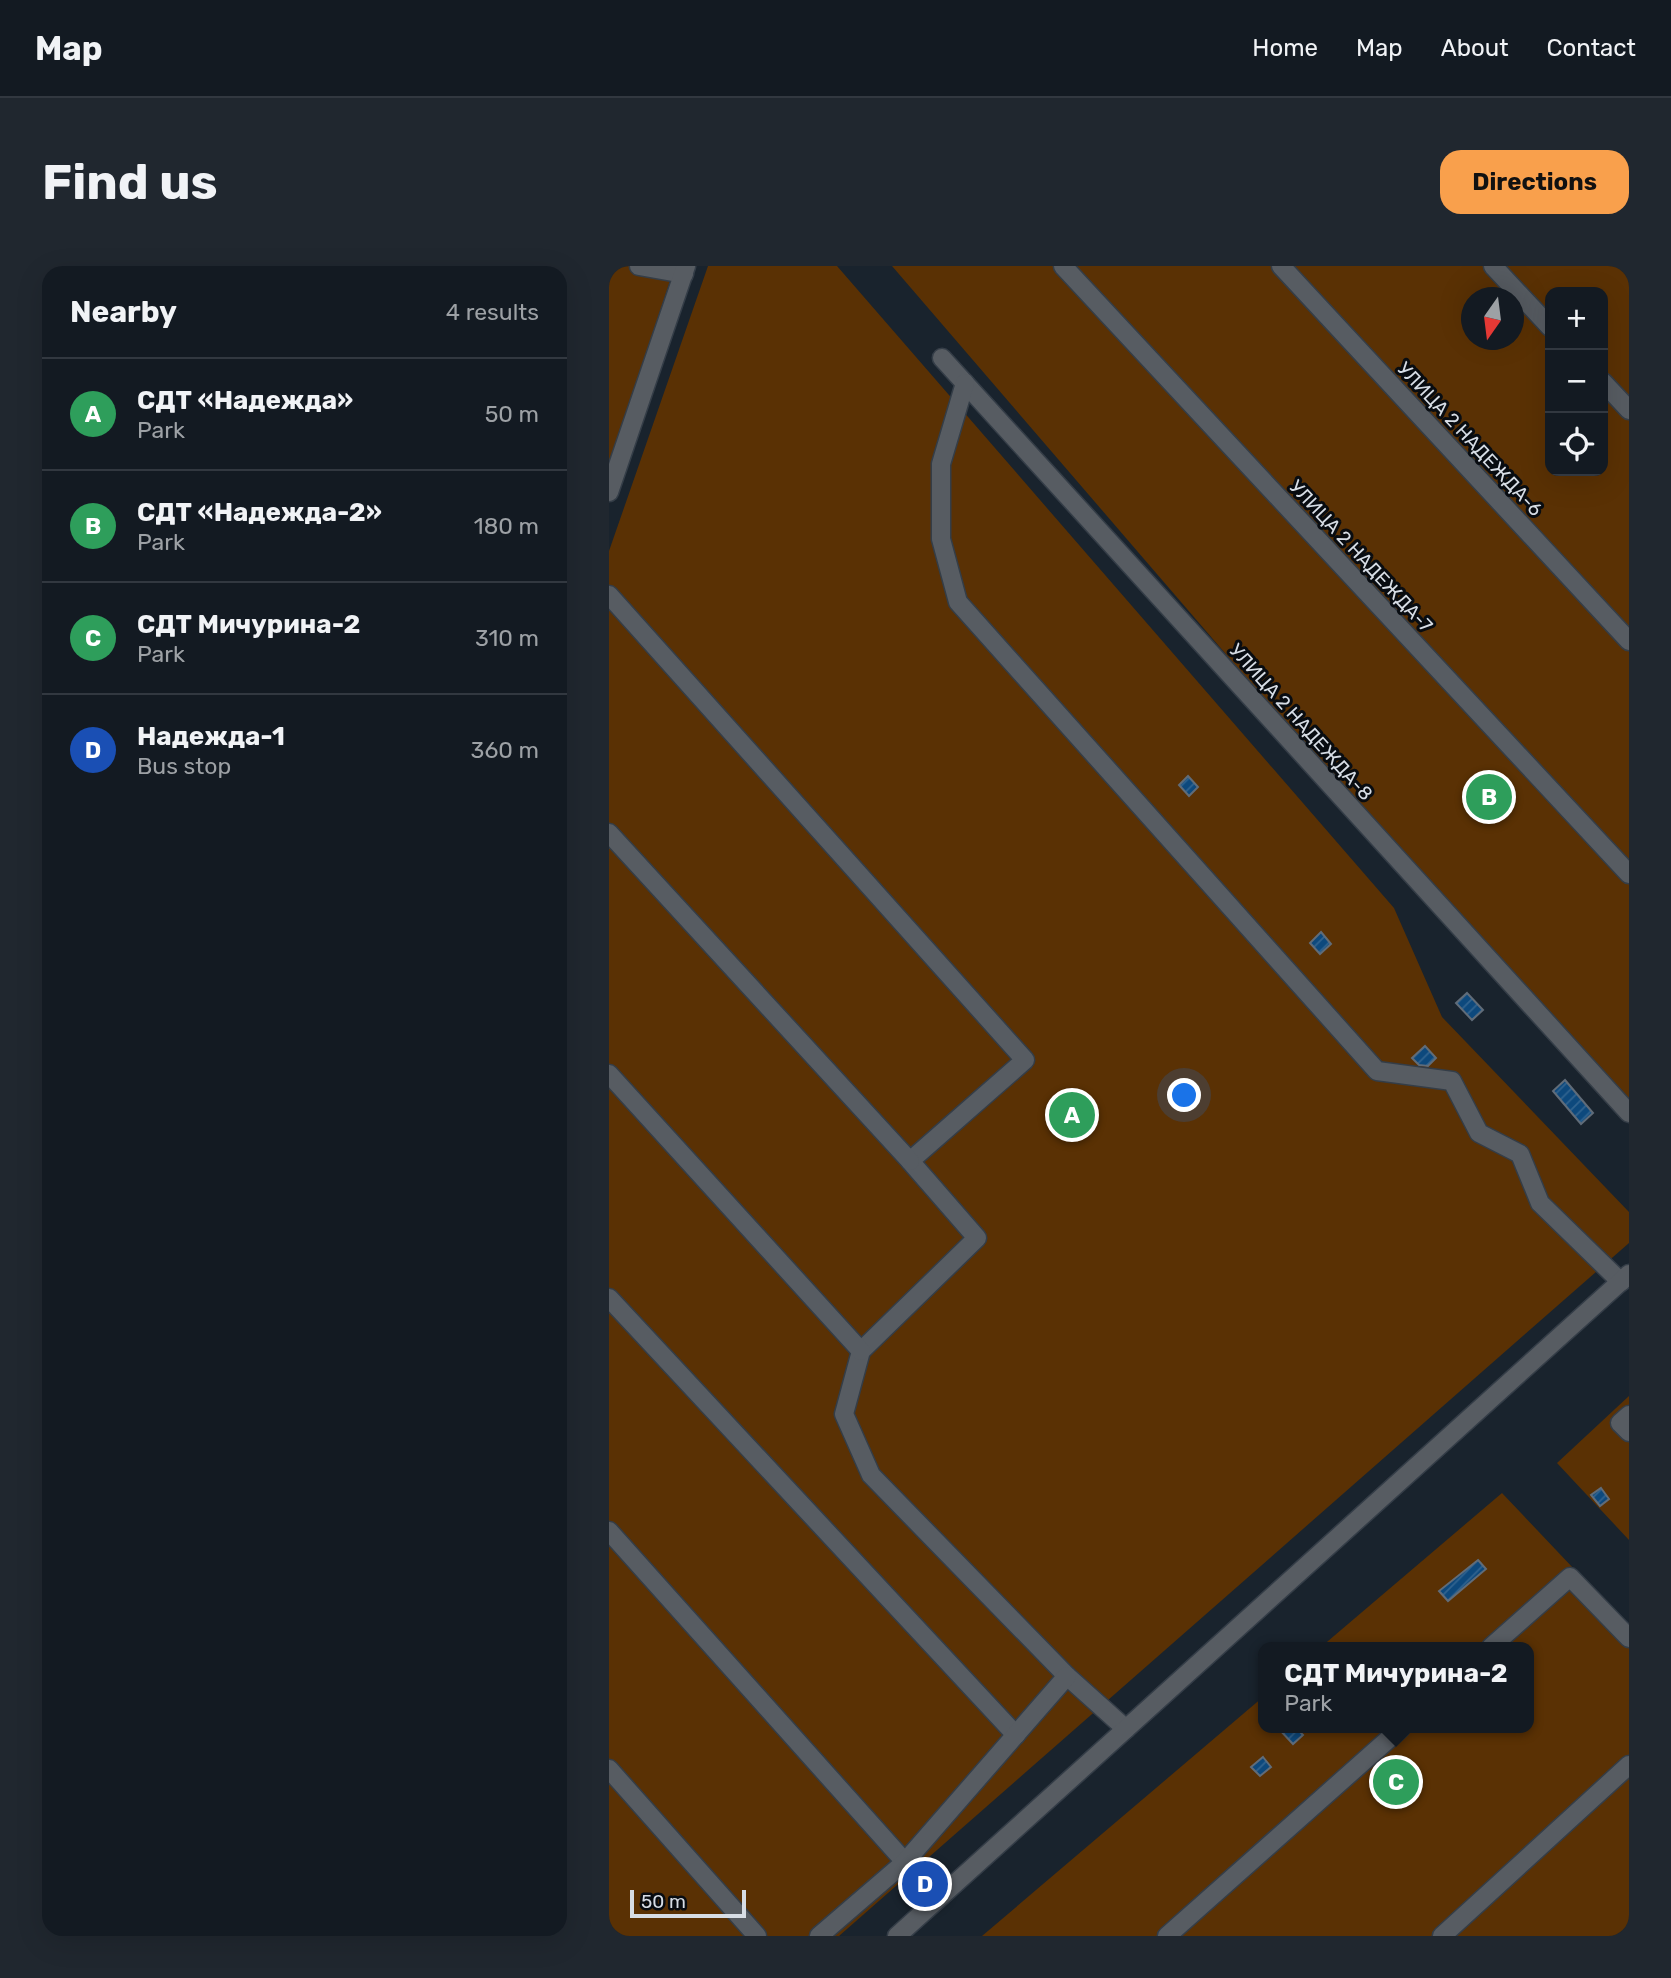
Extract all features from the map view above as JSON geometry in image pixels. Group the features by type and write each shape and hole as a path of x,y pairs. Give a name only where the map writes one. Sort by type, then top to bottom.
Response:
{"street":[{"path":"609,492 613,467 685,270 639,266"},
{"name":"УЛИЦА 2 НАДЕЖДА-7","path":"1063,266 1629,874"},
{"name":"УЛИЦА 2 НАДЕЖДА-6","path":"1280,266 1629,641"},
{"path":"1493,266 1545,322"},
{"name":"УЛИЦА 2 НАДЕЖДА-8","path":"942,358 1629,1113"},
{"path":"897,1936 1625,1278 1540,1203 1520,1154 1479,1133 1452,1081 1377,1071 958,603 941,539 941,464 965,383"},
{"path":"1608,387 1629,410"},
{"path":"609,595 1025,1060 910,1161"},
{"path":"609,833 910,1161 977,1238 861,1351 844,1414 871,1475 1067,1676 1126,1729"},
{"path":"609,1074 861,1351"},
{"path":"609,1298 1016,1735"},
{"path":"1629,1415 1620,1423 1629,1432"},
{"path":"609,1531 905,1862"},
{"path":"1497,1642 1570,1577 1629,1639"},
{"path":"819,1936 905,1862 1067,1676"},
{"path":"1167,1936 1395,1733"},
{"path":"1442,1936 1629,1765"},
{"path":"609,1769 757,1936"}],"shaded area":[{"path":"609,266 675,266 609,465"},
{"path":"708,266 837,266 1394,908 1442,1017 1629,1212 1629,1243 839,1936 609,1936 609,551"},
{"path":"892,266 1629,266 1629,1123"},
{"path":"1629,1396 1629,1540 1557,1463"},
{"path":"1502,1493 1629,1627 1629,1936 982,1936 1258,1701 1258,1733 1534,1733 1534,1642 1327,1642"}],"building":[{"path":"1188,776 1198,787 1189,796 1179,785"},
{"path":"1321,932 1331,944 1320,954 1310,943"},
{"path":"1467,993 1483,1010 1472,1020 1456,1003"},
{"path":"1425,1046 1436,1058 1428,1066 1419,1065 1412,1058"},
{"path":"1565,1080 1593,1113 1581,1124 1553,1091"},
{"path":"1601,1488 1609,1499 1600,1506 1591,1495"},
{"path":"1478,1560 1486,1569 1448,1601 1439,1591"},
{"path":"1283,1733 1303,1735 1293,1744"},
{"path":"1263,1757 1271,1767 1260,1776 1251,1767"}],"place":[{"name":"СДТ «Надежда-2»","path":"1489,797"},
{"name":"СДТ «Надежда»","path":"1072,1115"},
{"name":"СДТ Мичурина-2","path":"1396,1782"},
{"name":"Надежда-1","path":"925,1884"}]}
